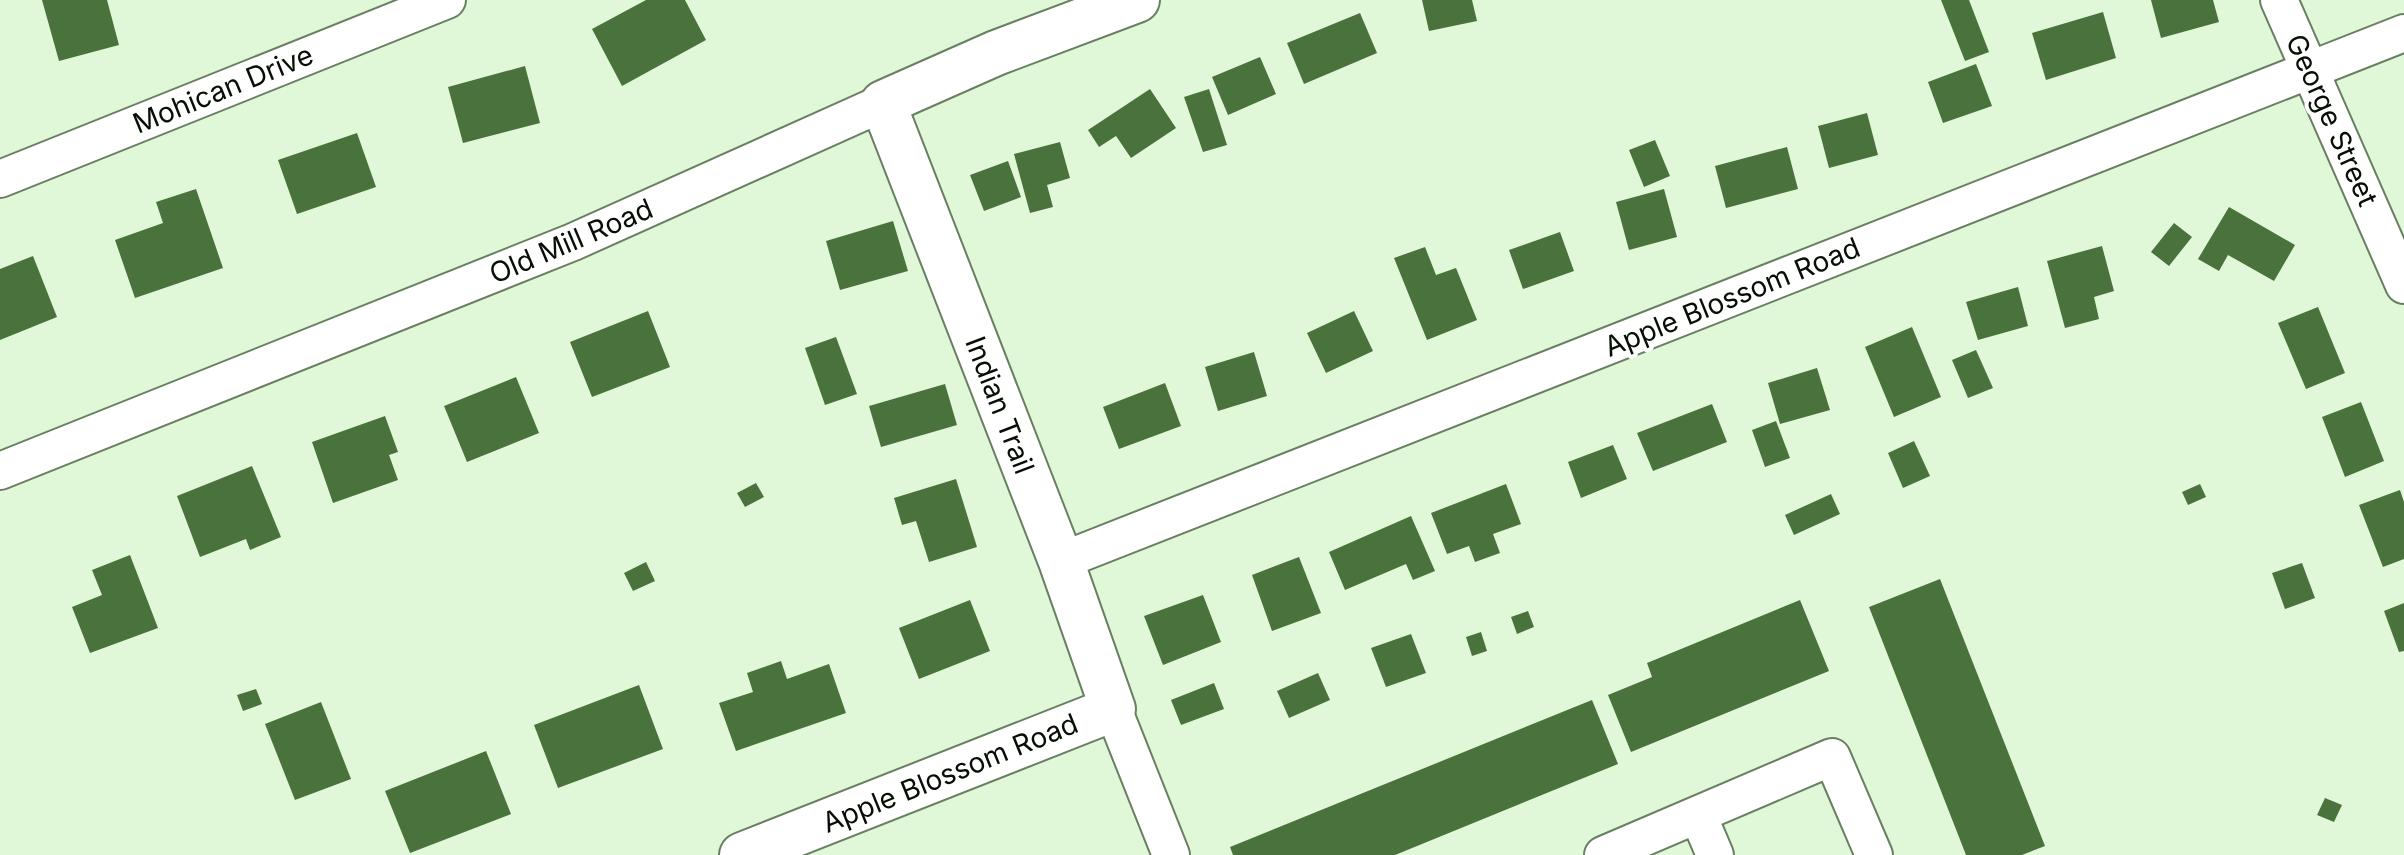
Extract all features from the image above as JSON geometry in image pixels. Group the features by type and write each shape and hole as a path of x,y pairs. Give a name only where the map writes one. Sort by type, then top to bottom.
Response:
{"street":[{"name":"Mohican Drive","path":"0,179 447,0"},
{"name":"Old Mill Road","path":"0,471 573,242 996,53 1137,0"},
{"name":"George Street","path":"2279,0 2404,285"},
{"name":"Apple Blossom Road","path":"1061,561 2404,33"},
{"name":"Indian Trail","path":"883,103 1061,561 1113,709"},
{"name":"Apple Blossom Road","path":"742,855 1113,709"},
{"path":"1113,709 1171,855"},
{"path":"1603,855 1832,757 1874,855"},
{"path":"1698,815 1715,855"}],"building":[{"path":"42,0 107,0 119,45 59,61"},
{"path":"646,0 685,0 706,40 622,86 592,29"},
{"path":"1422,0 1472,0 1477,21 1429,31"},
{"path":"1941,0 1969,0 1989,52 1965,61"},
{"path":"2151,0 2213,0 2219,22 2161,38"},
{"path":"2103,12 2116,58 2046,80 2032,33"},
{"path":"1360,13 1377,53 1304,84 1287,43"},
{"path":"1260,57 1276,94 1228,115 1212,77"},
{"path":"1976,64 1992,106 1943,123 1928,82"},
{"path":"525,66 540,123 463,143 448,87"},
{"path":"1150,89 1176,128 1131,158 1116,136 1099,147 1088,130"},
{"path":"1209,89 1227,145 1203,152 1184,97"},
{"path":"1867,113 1878,155 1829,168 1818,126"},
{"path":"357,133 376,187 297,214 278,160"},
{"path":"1655,140 1670,176 1644,187 1629,150"},
{"path":"1060,142 1070,178 1047,185 1053,207 1030,213 1014,154"},
{"path":"1787,147 1798,189 1726,208 1715,166"},
{"path":"1008,161 1021,197 984,211 970,175"},
{"path":"196,189 223,268 135,298 115,240 163,223 156,202"},
{"path":"1664,189 1677,237 1629,250 1616,202"},
{"path":"2229,207 2295,245 2274,281 2228,255 2219,271 2198,259"},
{"path":"893,221 908,271 840,290 826,241"},
{"path":"2174,223 2192,237 2169,266 2151,252"},
{"path":"1560,232 1574,271 1523,289 1509,250"},
{"path":"2102,246 2114,291 2094,297 2099,319 2065,328 2047,261"},
{"path":"1425,247 1436,275 1456,268 1477,320 1427,340 1394,258"},
{"path":"33,256 57,317 0,340 0,269"},
{"path":"2018,287 2028,326 1978,340 1966,302"},
{"path":"2318,307 2345,373 2306,389 2278,323"},
{"path":"648,311 670,367 592,397 570,342"},
{"path":"1354,311 1373,351 1326,373 1307,333"},
{"path":"1912,327 1941,397 1894,417 1865,347"},
{"path":"836,337 857,394 825,405 805,348"},
{"path":"1976,350 1993,388 1968,398 1952,360"},
{"path":"1254,352 1267,396 1218,411 1205,367"},
{"path":"1817,368 1830,410 1780,424 1768,383"},
{"path":"516,377 539,433 467,462 444,406"},
{"path":"1165,383 1181,426 1119,449 1103,407"},
{"path":"945,384 957,425 881,447 869,406"},
{"path":"2361,402 2384,461 2345,477 2322,417"},
{"path":"1712,404 1727,442 1653,471 1637,433"},
{"path":"385,416 398,452 389,455 398,480 333,503 312,442"},
{"path":"1776,421 1790,458 1765,467 1752,430"},
{"path":"1914,441 1930,476 1903,488 1888,453"},
{"path":"1613,445 1627,479 1581,498 1568,462"},
{"path":"252,466 281,537 250,550 246,539 200,557 177,496"},
{"path":"956,479 977,547 929,562 916,521 902,525 894,498"},
{"path":"756,483 764,497 745,507 737,493"},
{"path":"1506,484 1521,524 1493,534 1500,553 1475,562 1469,546 1447,554 1431,513"},
{"path":"2200,484 2206,497 2188,505 2182,492"},
{"path":"2400,490 2404,502 2404,559 2383,567 2359,505"},
{"path":"1831,494 1840,514 1794,535 1785,515"},
{"path":"1411,516 1435,571 1413,580 1406,564 1345,590 1329,552"},
{"path":"130,555 158,628 90,653 72,607 102,595 92,570"},
{"path":"1299,557 1321,613 1272,631 1252,575"},
{"path":"646,562 655,581 633,591 624,573"},
{"path":"2302,563 2315,598 2285,609 2272,573"},
{"path":"1940,579 2045,846 2022,855 1966,855 1869,607"},
{"path":"1203,595 1221,642 1163,665 1144,616"},
{"path":"970,600 990,651 919,679 899,628"},
{"path":"1800,600 1829,671 1631,752 1608,695 1652,677 1647,663"},
{"path":"2404,603 2404,651 2399,652 2384,611"},
{"path":"1528,611 1534,627 1517,634 1511,617"},
{"path":"1481,632 1487,651 1472,656 1466,637"},
{"path":"1411,634 1426,673 1386,687 1371,648"},
{"path":"781,661 787,679 829,664 846,713 736,751 719,703 753,692 747,673"},
{"path":"1318,673 1330,700 1289,718 1277,691"},
{"path":"1214,683 1224,709 1181,725 1171,700"},
{"path":"639,685 663,749 558,788 534,725"},
{"path":"256,689 262,704 243,711 237,695"},
{"path":"1592,700 1618,764 1395,855 1233,855 1230,847"},
{"path":"321,702 351,779 295,800 265,724"},
{"path":"486,751 511,814 410,853 385,791"},
{"path":"2325,798 2342,805 2334,822 2317,815"}]}
